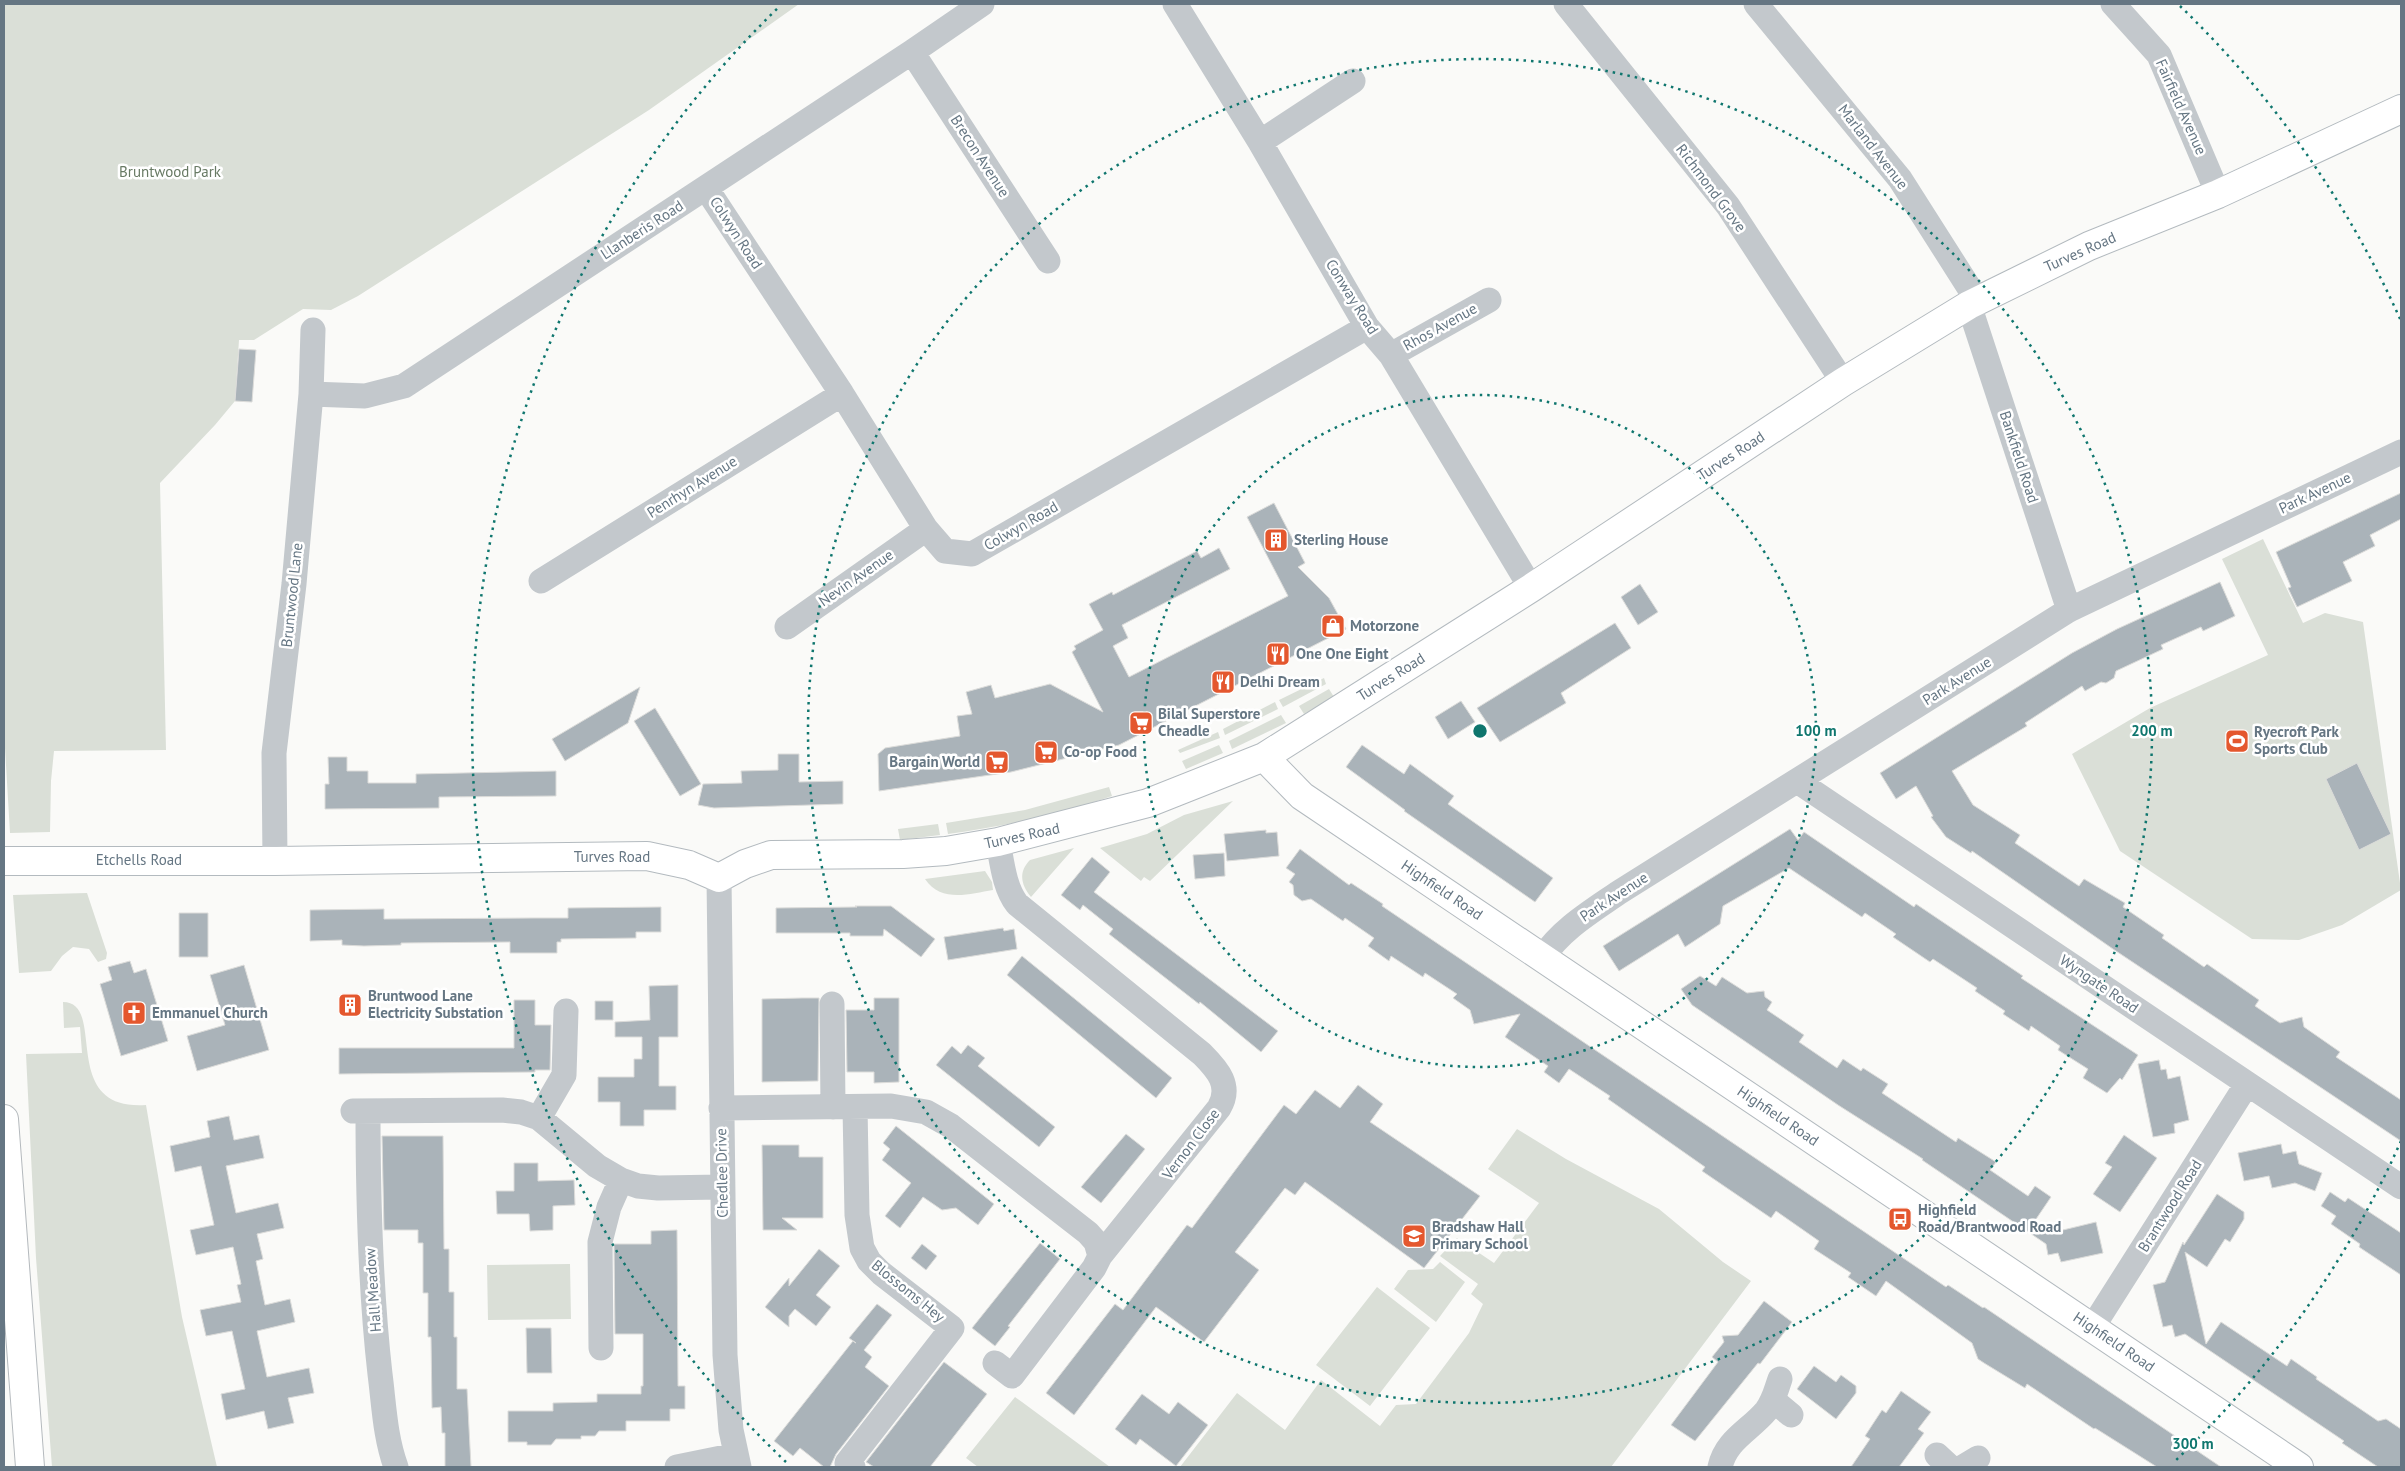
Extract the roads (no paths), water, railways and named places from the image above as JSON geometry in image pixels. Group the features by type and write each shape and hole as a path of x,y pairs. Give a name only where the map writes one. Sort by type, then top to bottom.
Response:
{"main road":[{"name":"Turves Road","path":"275,861 646,856 689,865 719,878 745,864 771,855 903,854 946,851 998,842 1148,804 1264,757 1531,588 1843,382 1973,303 2089,246 2218,194 2401,109"},
{"name":"Highfield Road","path":"1264,757 1302,796 2299,1467"},
{"name":"Etchells Road","path":"17,860 275,861"},
{"path":"4,1119 30,1467"}],"street":[{"name":"Llanberis Road","path":"311,394 365,396 404,386 982,4"},
{"name":"Conway Road","path":"1176,4 1260,142 1367,327 1391,355 1531,588"},
{"name":"Richmond Grove","path":"1566,4 1728,206 1843,382"},
{"name":"Marland Avenue","path":"1756,4 1900,179 1973,303"},
{"name":"Fairfield Avenue","path":"2113,4 2159,55 2218,194"},
{"name":"Brecon Avenue","path":"912,52 1048,261"},
{"path":"1260,142 1353,81"},
{"name":"Colwyn Road","path":"706,188 842,394 926,529 945,551 972,554 1367,327"},
{"name":"Rhos Avenue","path":"1391,355 1489,300"},
{"name":"Bankfield Road","path":"1973,303 2069,610"},
{"name":"Bruntwood Lane","path":"275,861 274,753 294,584 311,394 313,330"},
{"name":"Penrhyn Avenue","path":"541,580 842,394"},
{"name":"Park Avenue","path":"1542,958 1554,941 1570,925 2069,610 2401,452"},
{"name":"Nevin Avenue","path":"786,626 926,529"},
{"name":"Wyngate Road","path":"1797,781 2401,1187"},
{"name":"Vernon Close","path":"998,842 1011,897 1017,904 1202,1054 1222,1077 1225,1089 1224,1099 1218,1108 1156,1189 1100,1256 1094,1268 1004,1375"},
{"name":"Chedlee Drive","path":"719,878 726,1387 737,1461"},
{"path":"832,1004 844,1107"},
{"path":"539,1118 564,1075 566,1011"},
{"name":"Brantwood Road","path":"2092,1328 2247,1084"},
{"name":"Blossoms Hey","path":"844,1107 862,1248 869,1261 881,1272 952,1328 847,1463 853,1467"},
{"path":"721,1108 910,1108 926,1112 951,1126 1088,1232 1096,1242 1100,1256"},
{"name":"Hall Meadow","path":"396,1467 387,1431 374,1316 360,1111 502,1110 521,1112 539,1118 597,1166 622,1180 638,1186 658,1188 722,1187"},
{"path":"601,1348 600,1242 609,1207 622,1180"},
{"path":"1720,1467 1726,1451 1733,1441 1781,1398"},
{"path":"677,1467 737,1461"}],"place":[{"name":"Sterling House","path":"1276,540"},
{"name":"Motorzone","path":"1333,626"},
{"name":"One One Eight","path":"1278,654"},
{"name":"Delhi Dream","path":"1223,682"},
{"name":"Bilal Superstore Cheadle","path":"1141,723"},
{"name":"Ryecroft Park Sports Club","path":"2237,741"},
{"name":"Co-op Food","path":"1046,752"},
{"name":"Bargain World","path":"997,762"},
{"name":"Bruntwood Lane Electricity Substation","path":"350,1005"},
{"name":"Emmanuel Church","path":"134,1013"},
{"name":"Highfield Road/Brantwood Road","path":"1900,1219"},
{"name":"Bradshaw Hall Primary School","path":"1414,1236"}],"park label":[{"name":"Bruntwood Park","path":"170,172"}]}
